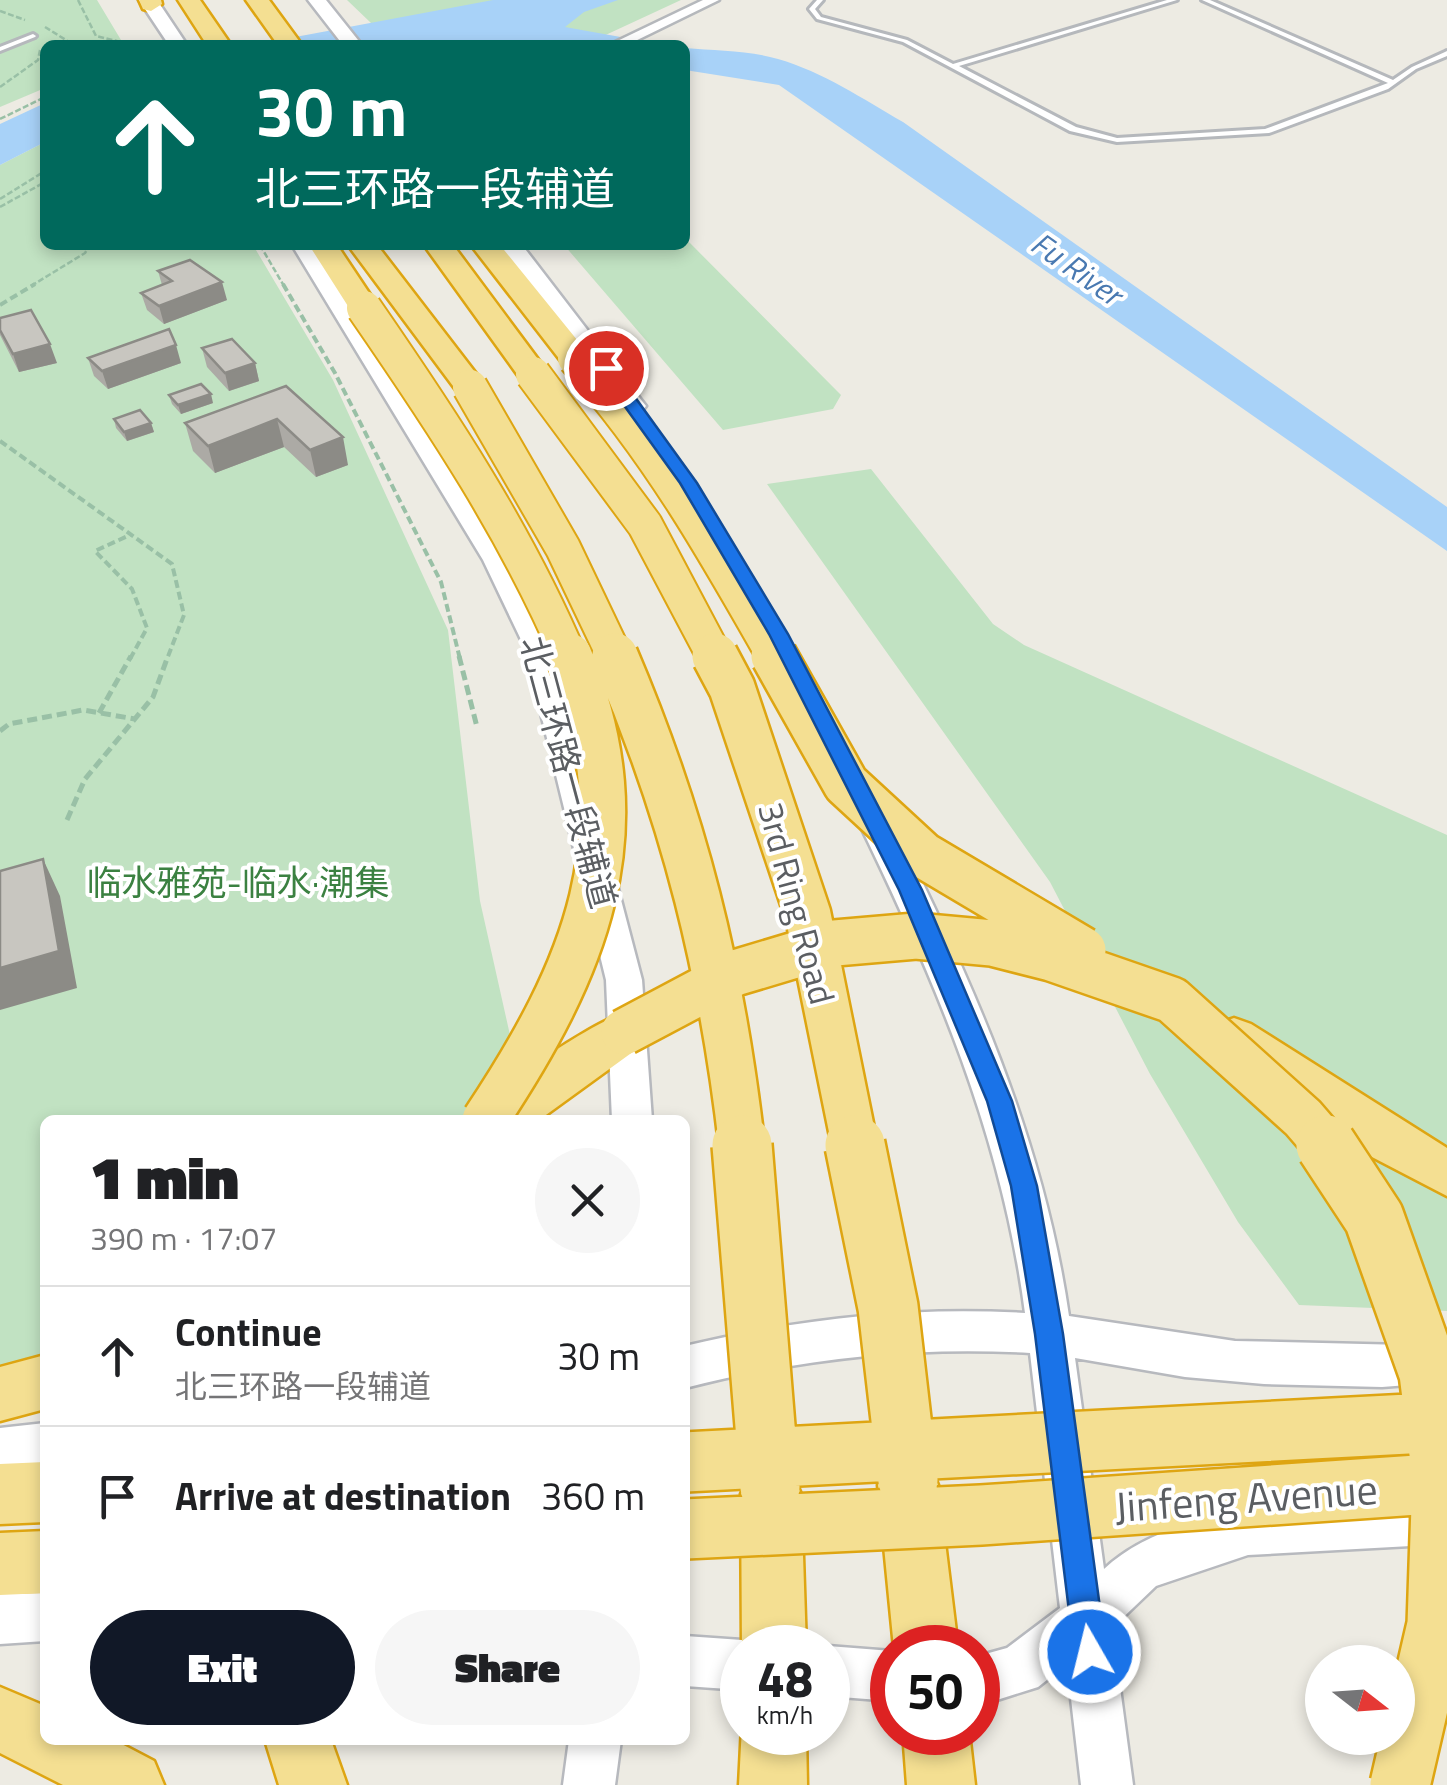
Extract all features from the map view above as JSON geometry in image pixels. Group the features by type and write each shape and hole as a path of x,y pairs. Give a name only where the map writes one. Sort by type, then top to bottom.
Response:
{"highway":[{"path":"189,0 216,40"},
{"path":"257,0 287,40"},
{"path":"287,40 288,0"},
{"path":"326,250 494,500 535,575 584,702 601,776 600,858 594,903 578,950 529,1053 488,1115"},
{"path":"366,250 470,387 575,571 630,694 682,838 710,938 737,1111 770,1487 773,1625"},
{"name":"3rd Ring Road","path":"442,250 644,525 739,707 808,915 888,1307 924,1625"},
{"path":"489,250 604,390 693,512 846,784 882,822 962,882 1172,1000 1390,1142 1447,1174"},
{"path":"509,1115 566,1070 669,1006 735,973 835,943 916,936 992,943 1050,958 1172,1000 1247,1065 1327,1146 1374,1218 1428,1373 1442,1477 1438,1625 1400,1785"},
{"path":"0,1394 40,1383"},
{"name":"Jinfeng Avenue","path":"690,1462 1447,1422"},
{"name":"Jinfeng Avenue","path":"690,1529 1447,1483"},
{"path":"0,1494 40,1492"},
{"path":"0,1564 40,1562"},
{"path":"0,1720 40,1737"},
{"path":"55,1745 130,1785"},
{"path":"300,1745 312,1785"},
{"path":"773,1785 774,1755"},
{"path":"939,1755 942,1785"}],"main road":[{"path":"318,0 349,40"},
{"path":"149,1 175,40"},
{"name":"北三环路一段辅道","path":"305,250 497,560 540,648 624,980 632,1115"},
{"path":"514,250 688,483 778,634 910,890 999,1101 1024,1186 1049,1334 1107,1785"},
{"path":"690,1366 824,1338 949,1330 1049,1334 1204,1359 1345,1368 1447,1364"},
{"path":"0,1450 40,1446"},
{"path":"1000,1675 1020,1669 1086,1620 1140,1568 1248,1531 1447,1520"},
{"path":"0,1620 40,1617"},
{"path":"690,1660 720,1663"},
{"path":"589,1785 595,1745"}],"street":[{"path":"626,40 713,0"}],"lane":[{"path":"820,0 812,9 819,18 906,41 1073,129 1117,140 1266,131 1394,83 1447,52"},
{"path":"953,66 1174,0"},
{"path":"1205,0 1394,83"},
{"path":"0,49 33,36"}],"path":[{"path":"78,0 96,36 113,40"},
{"path":"0,119 40,99"},
{"path":"0,199 40,174"},
{"path":"0,206 40,185"},
{"path":"0,305 88,250"},
{"path":"263,250 336,373 441,582 478,727"},
{"path":"0,441 172,564 184,615 154,697 85,778 68,820"},
{"path":"99,713 147,628 132,589 96,551 130,535"},
{"path":"0,731 10,724 82,710 135,719"}],"green space":[{"path":"0,0 97,0 121,40 40,40 40,90 0,107"},
{"path":"347,0 681,0 595,40 389,40"},
{"name":"临水雅苑-临水·潮集","path":"40,145 40,250 256,250 333,380 448,630 480,901 528,1115 40,1115 40,1383 0,1385 0,165"},
{"path":"690,243 841,395 833,409 723,430 568,250 690,250"},
{"path":"871,469 993,624 1024,645 1447,835 1447,1311 1299,1305 1238,1222 1150,1074 1050,882 767,484"}],"water":[{"path":"493,0 618,0 584,12 565,27 637,40 279,40"},
{"name":"Fu River","path":"690,48 755,54 795,64 903,122 1447,507 1447,551 779,85 690,71"},
{"path":"40,105 40,145 0,165 0,124"}],"building":[{"path":"190,260 222,282 159,306 141,293 172,281 158,271"},
{"path":"31,310 50,344 13,354 0,330 0,318"},
{"path":"169,329 176,345 102,371 88,358"},
{"path":"232,339 255,363 225,373 202,348"},
{"path":"201,384 211,394 178,405 169,395"},
{"path":"286,386 343,437 310,450 277,419 208,446 185,423"},
{"path":"140,410 151,423 124,432 114,419"},
{"path":"43,859 59,951 0,968 0,871"}],"route":[{"path":"606,368 688,483 778,634 910,890 999,1101 1024,1186 1049,1334 1090,1652"}]}
